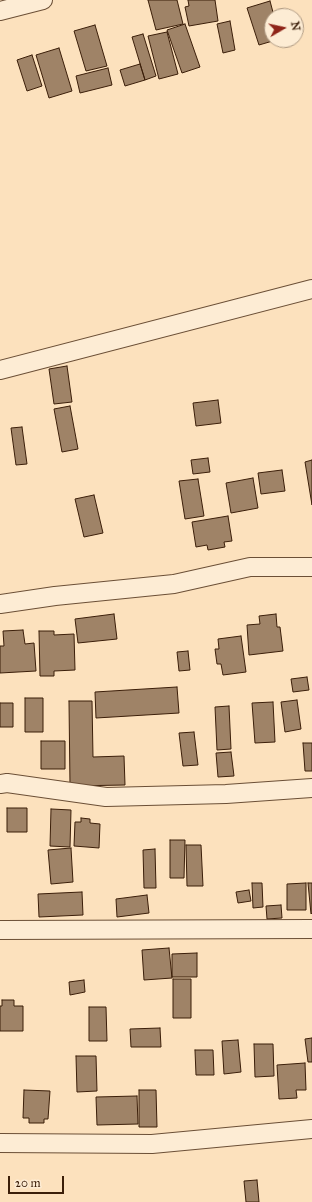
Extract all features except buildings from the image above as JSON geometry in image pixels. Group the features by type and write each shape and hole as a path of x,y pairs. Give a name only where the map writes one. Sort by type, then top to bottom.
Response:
{"street":[{"path":"0,11 43,0"},
{"path":"0,370 312,289"},
{"path":"0,604 55,596 174,584 250,567 312,567"},
{"path":"0,784 7,783 106,797 226,794 312,788"},
{"path":"0,930 312,929"},
{"path":"0,1143 152,1144 312,1129"}]}
